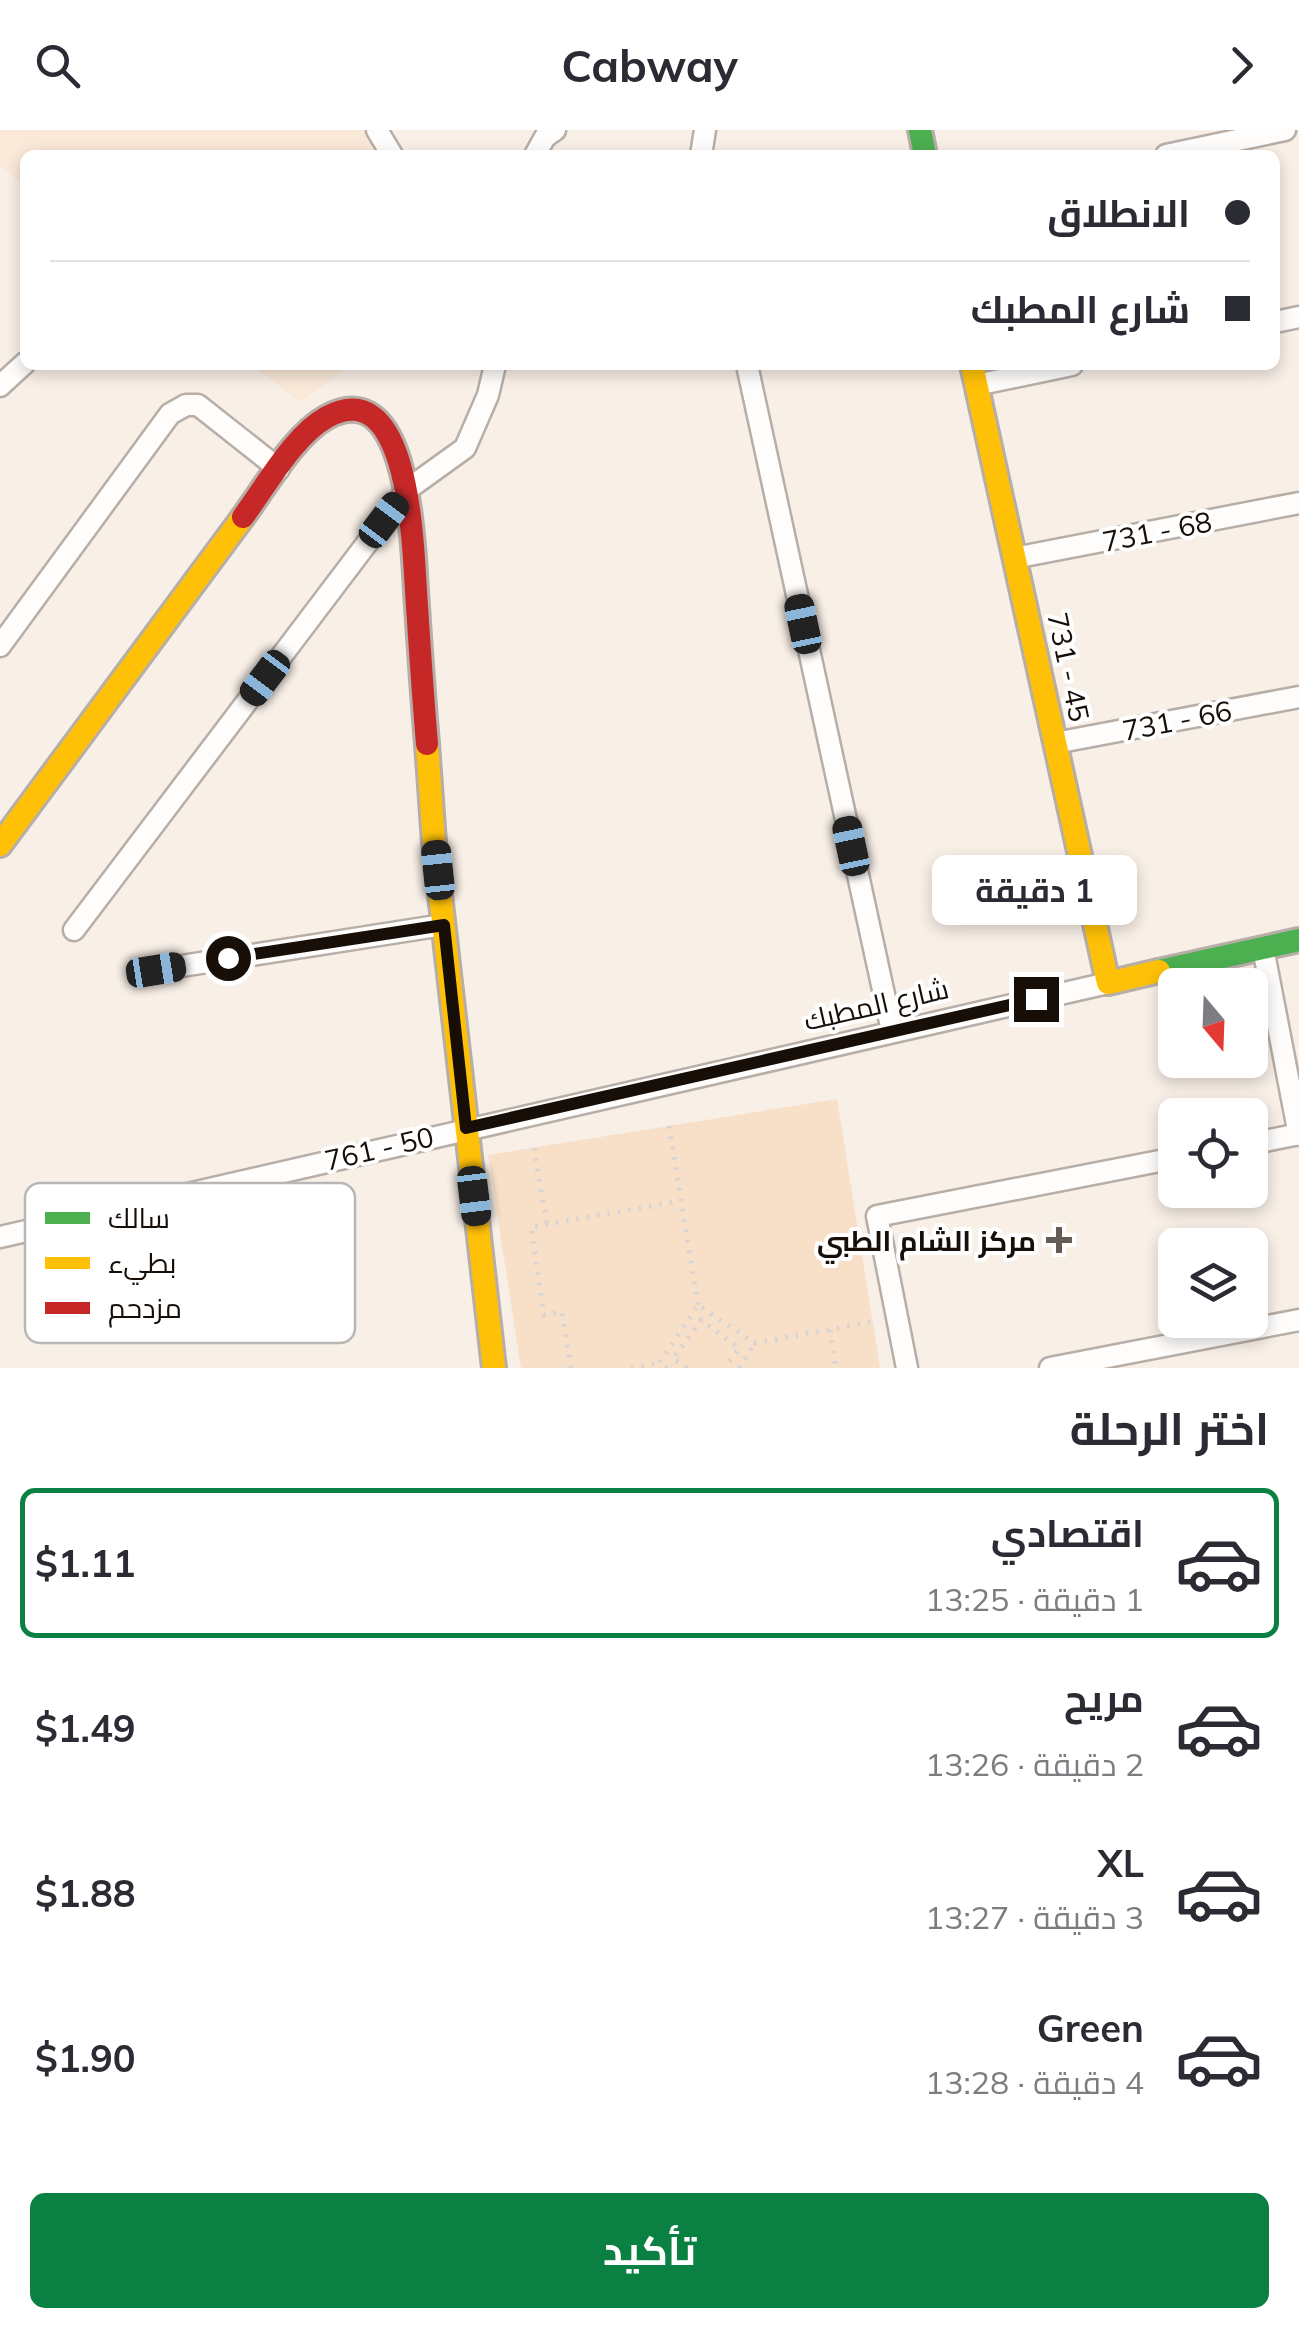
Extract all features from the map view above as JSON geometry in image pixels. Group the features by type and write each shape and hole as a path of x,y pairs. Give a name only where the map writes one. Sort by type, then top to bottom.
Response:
{"street":[{"path":"538,150 554,130"},
{"path":"1190,150 1285,130"},
{"path":"0,386 20,368"},
{"path":"74,930 408,489 465,448 488,395 494,370"},
{"path":"747,370 892,1031"},
{"path":"974,375 1023,370"},
{"name":"731 - 45","path":"974,375 1108,983"},
{"path":"0,646 170,414 186,405 198,405 279,469"},
{"path":"0,845 306,432 324,416 342,408 365,411 382,422 398,450 408,489 444,925 494,1368"},
{"name":"731 - 68","path":"1014,558 1299,503"},
{"name":"731 - 66","path":"1055,743 1299,696"},
{"path":"156,970 444,925"},
{"name":"شارع المطبك","path":"466,1128 1299,940"},
{"path":"1262,948 1299,1134 1268,1140"},
{"name":"761 - 50","path":"231,1183 466,1128"},
{"path":"907,1368 877,1216 1158,1161"},
{"name":"761 - 50","path":"0,1237 25,1231"},
{"path":"1050,1368 1299,1320"}],"path":[{"path":"659,1363 698,1305 669,1126"},
{"path":"534,1148 547,1224"},
{"path":"571,1368 562,1312 544,1314 531,1227 680,1201"},
{"path":"698,1305 755,1343 897,1318"},
{"path":"686,1368 673,1359 701,1320 739,1348 726,1367"},
{"path":"718,1332 725,1323"},
{"path":"830,1330 836,1368"},
{"path":"678,1334 686,1340"},
{"path":"739,1368 755,1343"},
{"path":"631,1368 659,1363 667,1368"}],"shaded area":[{"path":"0,130 384,130 396,150 20,150 20,181 0,166"},
{"path":"258,370 344,370 300,402"},
{"path":"837,1099 880,1368 521,1368 488,1155"}],"traffic: fast":[{"path":"920,130 924,150"},
{"path":"1173,968 1299,940"}],"traffic: slow":[{"path":"973,370 1108,983 1158,971"},
{"path":"0,845 243,517"},
{"path":"427,744 434,842 494,1368"}],"traffic: jam":[{"path":"243,517 292,448 315,425 327,417 356,410 377,421 393,445 410,514 427,744"}],"place":[{"name":"مركز الشام الطبي","path":"1059,1240"}],"route":[{"path":"228,958 444,925 466,1128 1036,999"}]}
